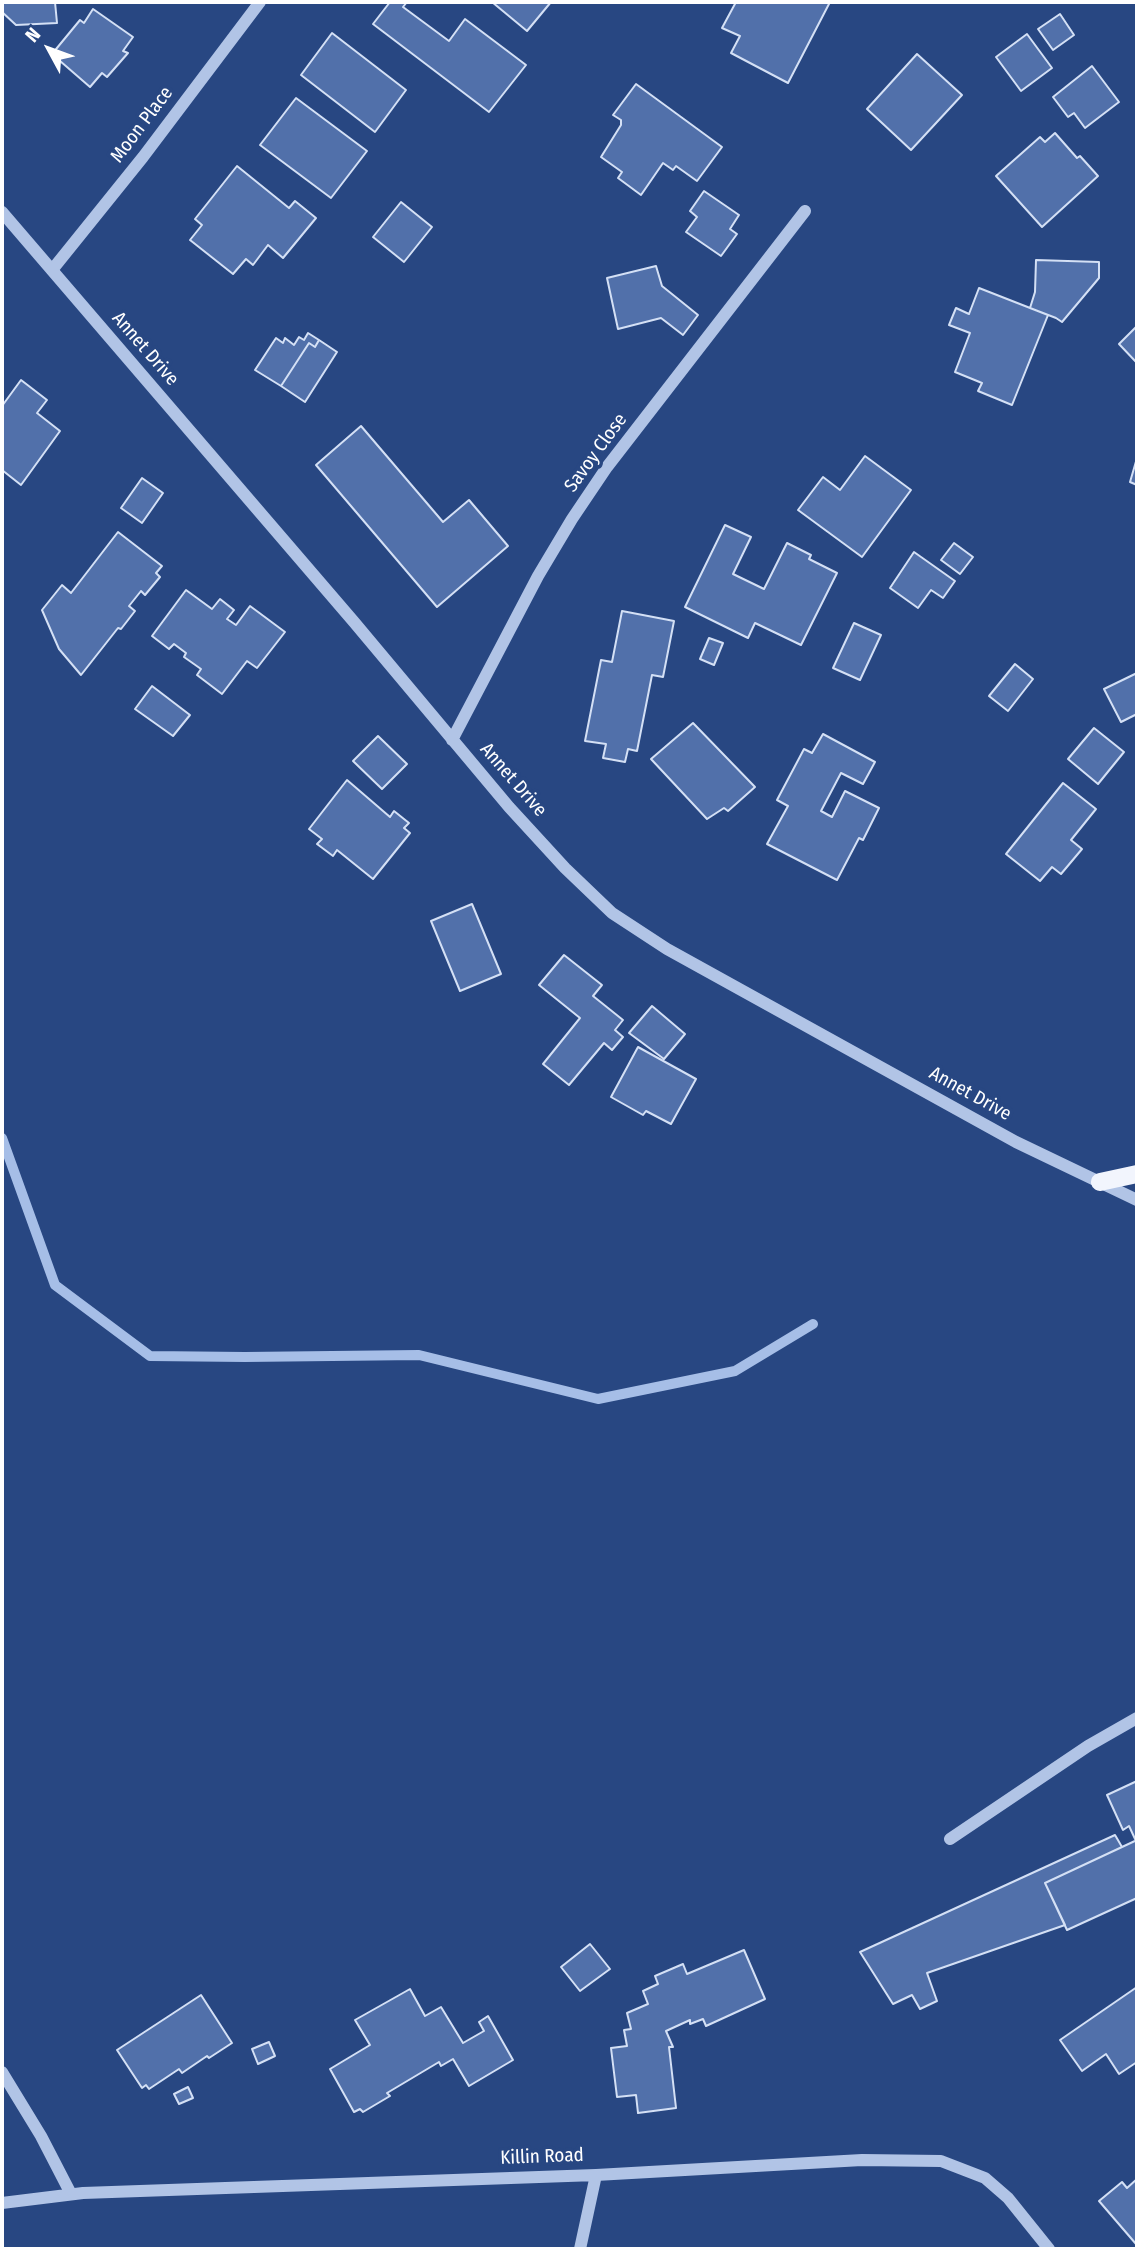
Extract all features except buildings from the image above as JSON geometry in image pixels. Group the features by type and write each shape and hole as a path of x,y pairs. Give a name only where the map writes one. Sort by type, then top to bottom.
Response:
{"main road":[{"path":"1100,1182 1137,1174"}],"street":[{"name":"Moon Place","path":"52,270 143,158 260,2"},
{"name":"Savoy Close","path":"452,740 538,576 572,519 607,467 805,211"},
{"name":"Annet Drive","path":"2,212 452,740 556,858 612,914 667,949 1016,1142 1137,1200"},
{"path":"950,1839 1088,1746 1137,1718"},
{"path":"2,2072 41,2136 71,2194"},
{"name":"Killin Road","path":"2,2203 71,2194 596,2175 862,2160 941,2161 985,2178 1008,2198 1049,2249"},
{"path":"580,2249 596,2175"}],"waterway":[{"path":"2,1138 55,1285 150,1356 419,1355 598,1399 735,1371 813,1324"}]}
